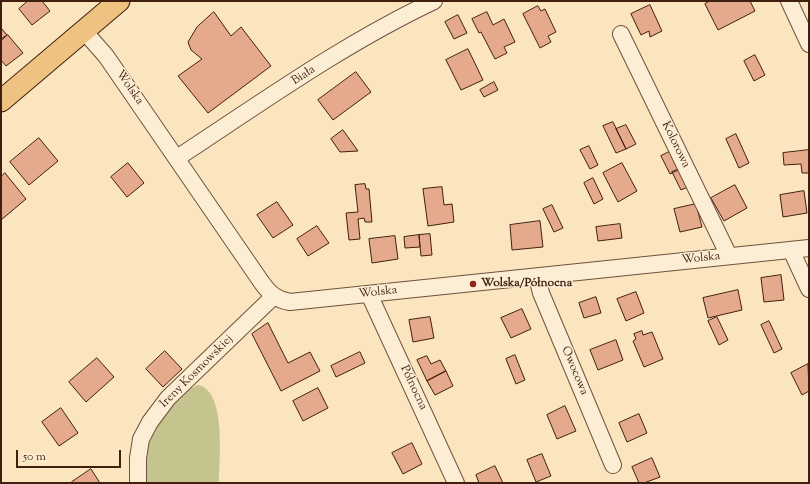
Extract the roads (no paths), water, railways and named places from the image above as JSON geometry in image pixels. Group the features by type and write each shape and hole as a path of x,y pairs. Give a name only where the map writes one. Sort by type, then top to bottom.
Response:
{"main road":[{"path":"1,101 119,1"}],"street":[{"name":"Biała","path":"177,158 344,49 378,29 434,1"},
{"path":"789,1 809,44"},
{"name":"Wolska","path":"84,31 106,56 262,283 274,296 290,302 809,248"},
{"name":"Kolorowa","path":"621,34 729,256"},
{"path":"791,250 809,289"},
{"name":"Owocowa","path":"537,277 541,293 613,465"},
{"name":"Północna","path":"369,294 456,483"},
{"name":"Ireny Kosmowskiej","path":"138,483 138,458 141,439 150,422 168,398 274,296"}],"place":[{"name":"Wolska/Północna","path":"473,284"}]}
